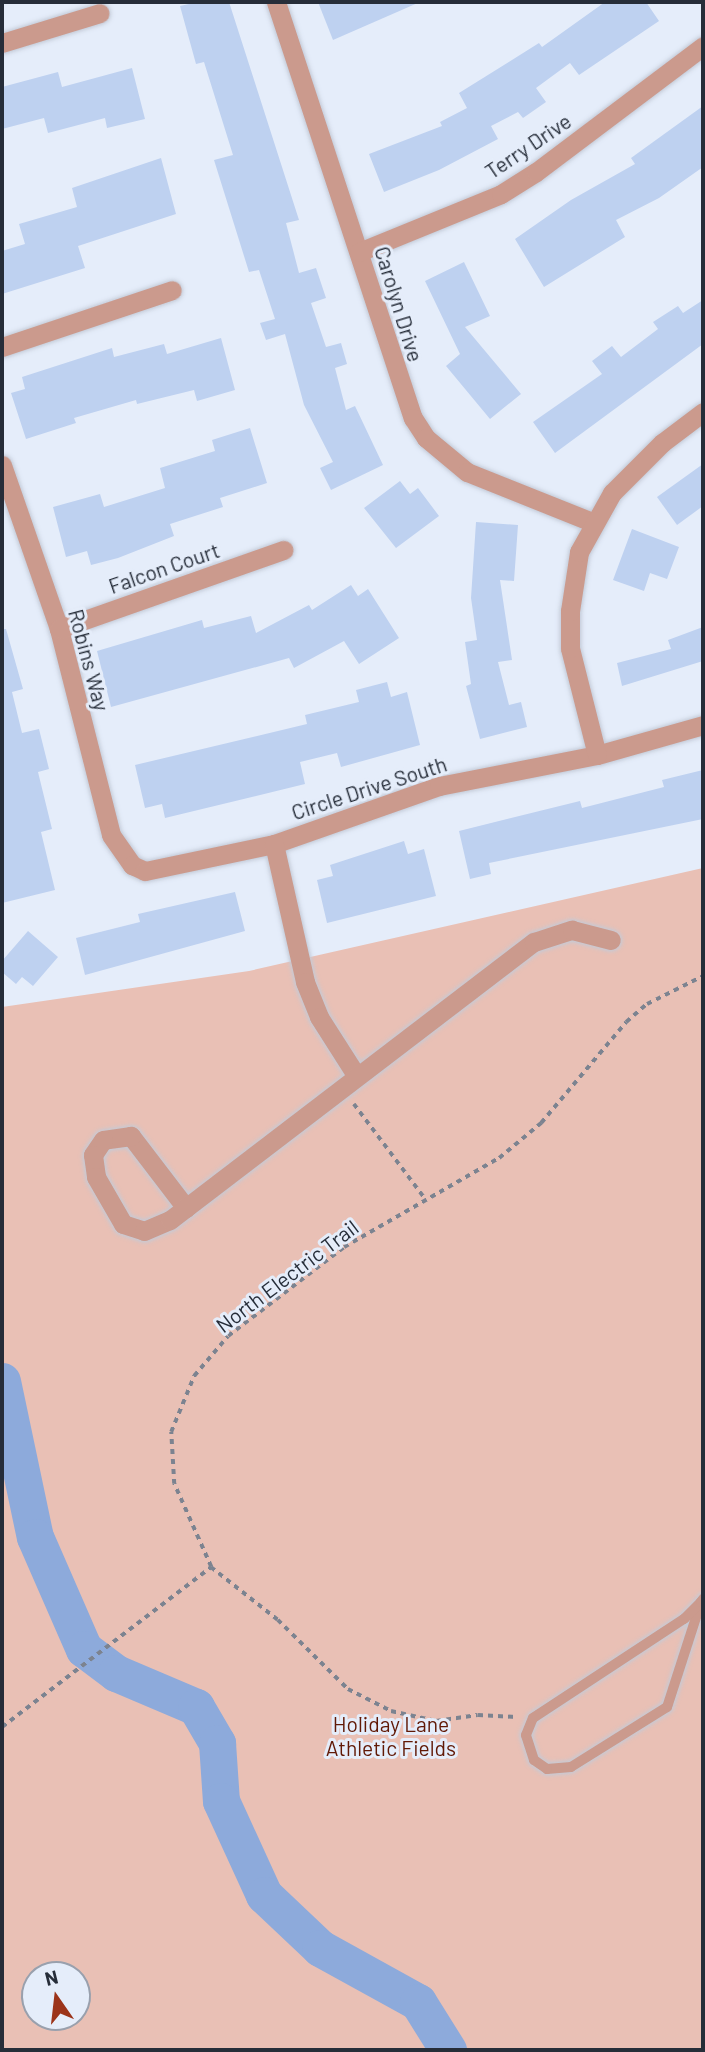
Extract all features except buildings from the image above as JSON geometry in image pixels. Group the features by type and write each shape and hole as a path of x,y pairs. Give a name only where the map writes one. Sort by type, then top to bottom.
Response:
{"street":[{"name":"Carolyn Drive","path":"276,2 359,251 399,384 426,438 467,472 592,522"},
{"path":"2,43 100,13"},
{"name":"Terry Drive","path":"359,251 501,194 536,172 703,46"},
{"path":"2,347 172,290"},
{"path":"597,755 570,648 570,611 579,552 592,522 620,485 703,412"},
{"name":"Robins Way","path":"2,465 59,629 111,835 132,864"},
{"name":"Falcon Court","path":"59,629 284,550"},
{"name":"Circle Drive South","path":"132,864 145,871 274,844 439,786 597,755 703,725"},
{"path":"274,844 294,946 319,1017 348,1081"},
{"path":"186,1208 154,1160 131,1136 103,1140 93,1155 96,1177 123,1224 144,1231 186,1208 348,1081 534,942 572,930 611,940"}],"lane":[{"path":"702,1601 667,1707 571,1767 555,1770 540,1765 528,1753 526,1735 533,1718 684,1619 702,1601"}],"path":[{"name":"North Electric Trail","path":"211,1567 174,1484 171,1432 194,1376 228,1336 344,1247 499,1158 541,1124 626,1022 647,1004 703,976"},
{"path":"348,1081 426,1200"},
{"path":"2,1727 211,1567 278,1620 348,1689 391,1711 436,1721 478,1715 533,1718"}],"green space":[{"name":"Holiday Lane Athletic Fields","path":"703,868 703,2050 2,2050 2,1007 249,971"}],"waterway":[{"path":"2,1381 35,1537 84,1649 116,1673 196,1707 217,1743 221,1801 264,1895 320,1948 418,2002 448,2050"}]}
